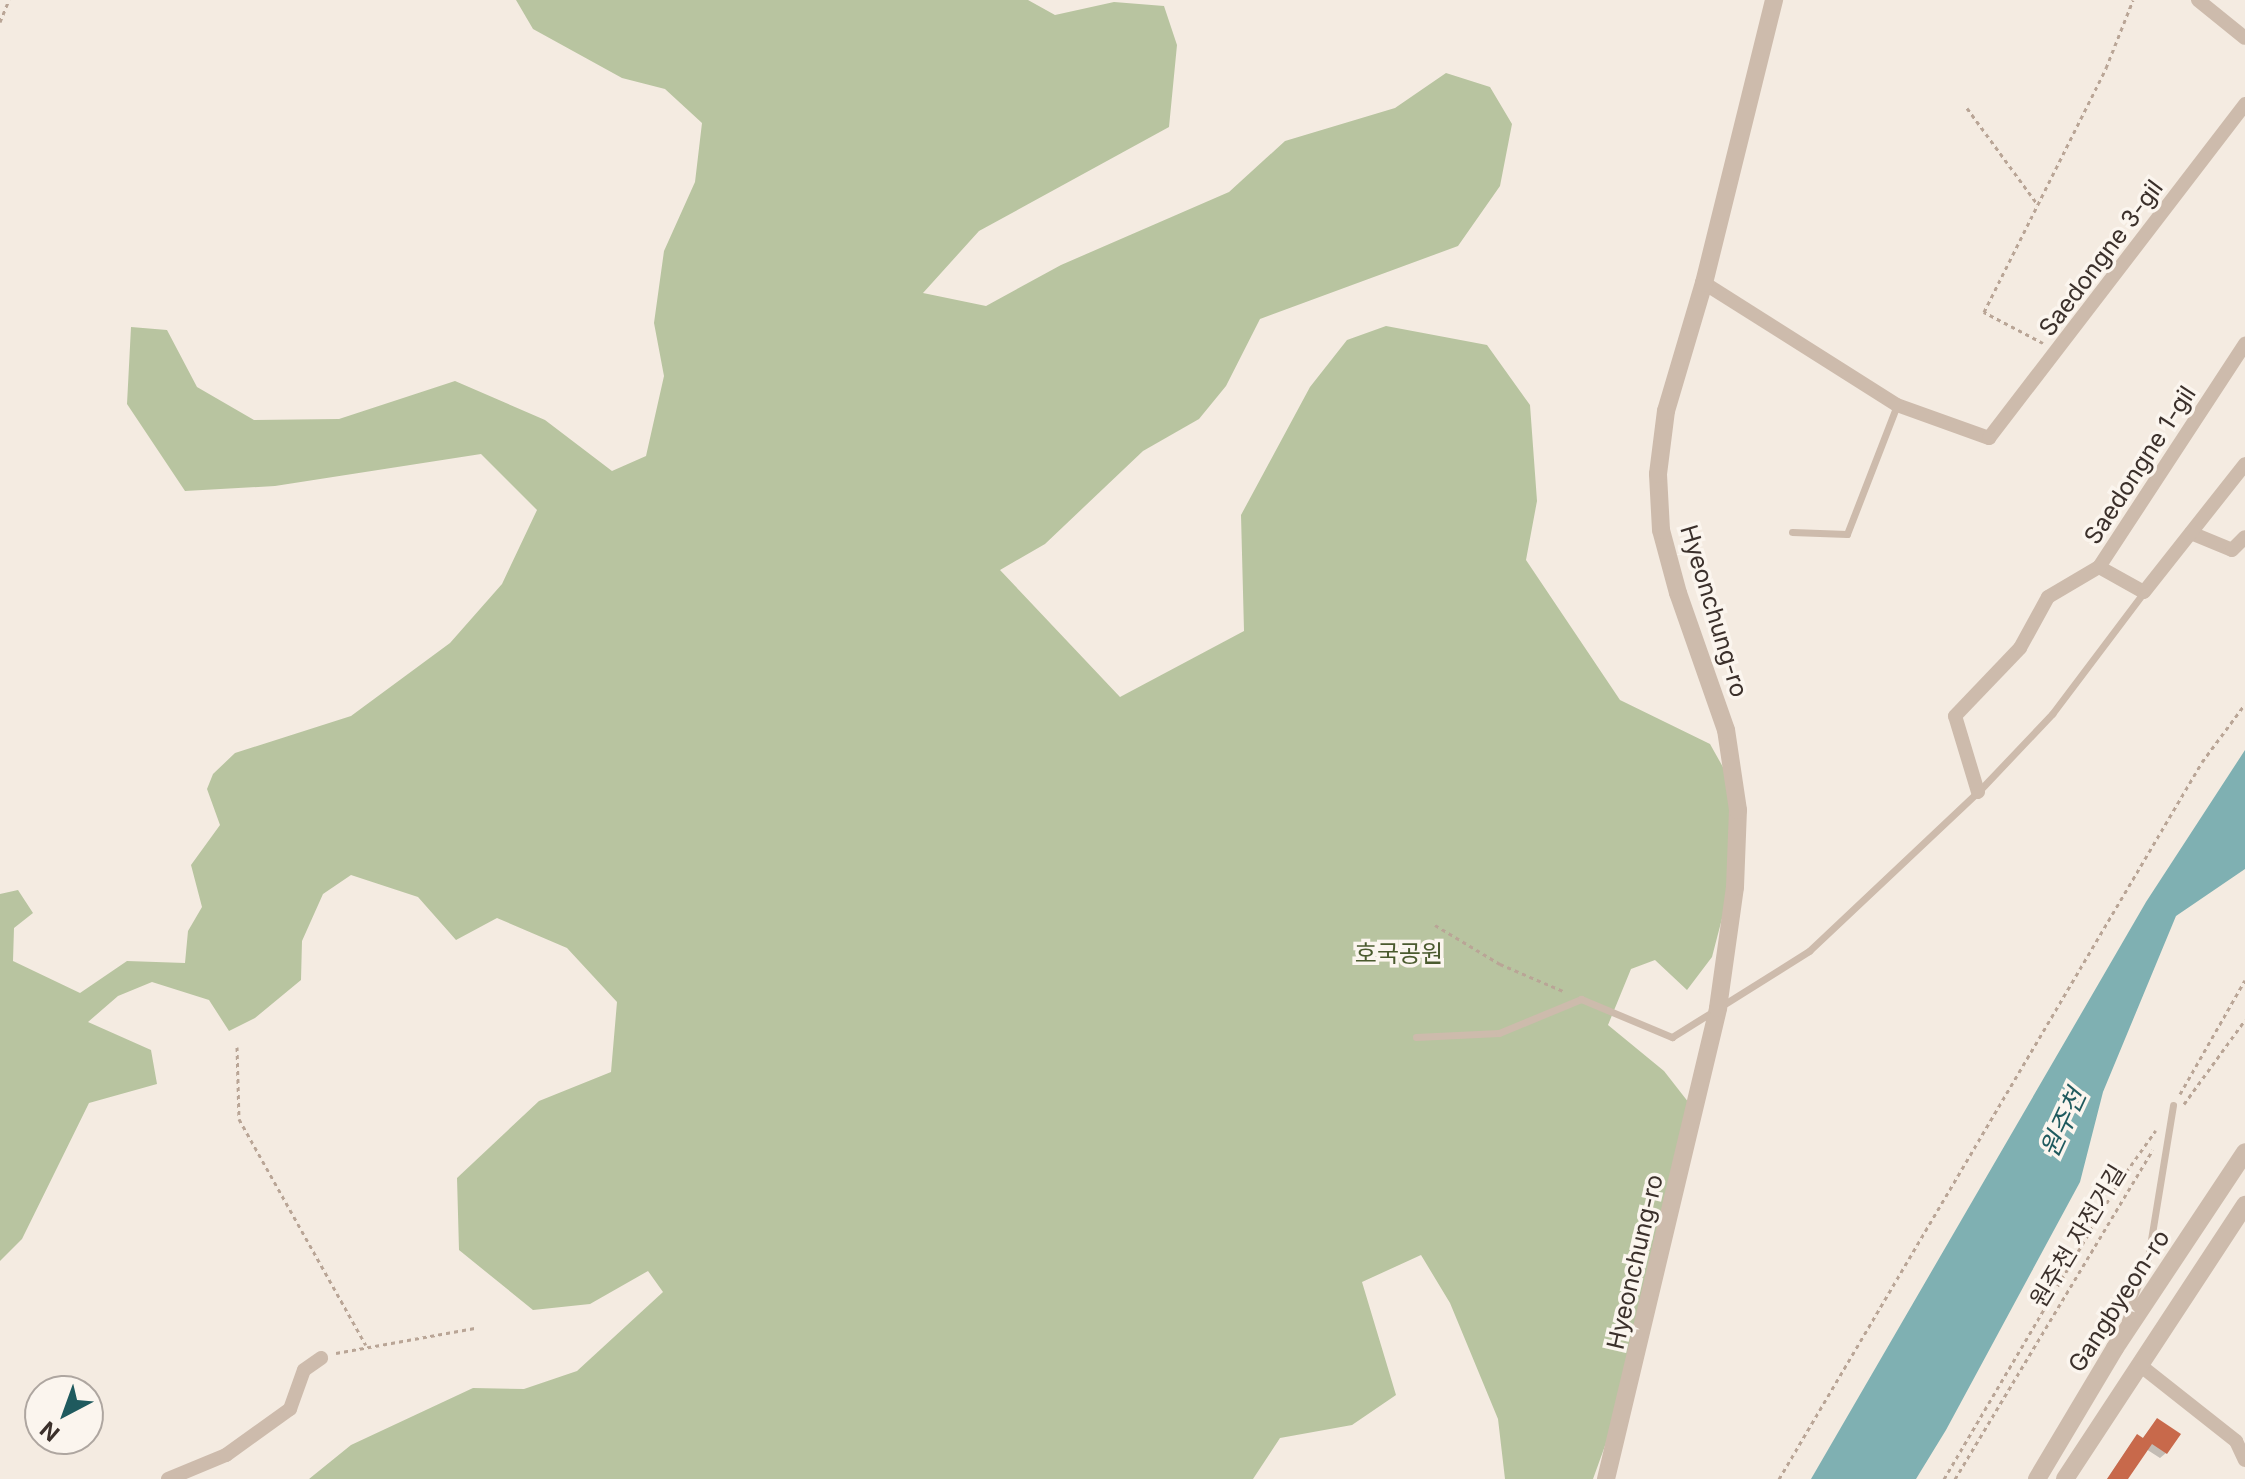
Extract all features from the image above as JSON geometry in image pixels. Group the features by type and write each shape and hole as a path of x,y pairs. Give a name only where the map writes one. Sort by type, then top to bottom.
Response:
{"street":[{"name":"Hyeonchung-ro","path":"1606,1479 1718,1008 1735,887 1738,810 1726,730 1661,530 1658,474 1666,411 1704,283 1774,0"},
{"path":"2198,0 2245,38"},
{"name":"Saedongne 3-gil","path":"1897,405 1989,438 2245,104"},
{"path":"1704,283 1897,405"},
{"name":"Saedongne 1-gil","path":"1978,792 1955,716 2020,648 2048,597 2099,567 2245,344"},
{"path":"2099,567 2144,592 2245,464"},
{"path":"2191,533 2232,550 2245,537"},
{"name":"Gangbyeon-ro","path":"2037,1479 2115,1348 2245,1152"},
{"path":"2065,1479 2245,1205"},
{"path":"2115,1348 2236,1441 2245,1460"},
{"path":"168,1479 226,1455 290,1409 304,1370 321,1358"}],"lane":[{"path":"1792,532 1847,534 1897,405"},
{"path":"1416,1037 1499,1033 1581,999 1672,1037 1809,951 1978,792 2052,714 2144,592"},
{"path":"2115,1348 2148,1258 2173,1105"}],"path":[{"path":"0,22 9,0"},
{"path":"2058,351 1984,312 2106,68 2133,0"},
{"path":"1967,108 2038,205"},
{"path":"1779,1479 2202,762 2245,704"},
{"path":"1435,925 1500,964 1581,999"},
{"path":"1944,1479 2117,1185 2173,1105 2245,980"},
{"name":"원주천 자전거길","path":"1955,1479 2169,1125 2245,1020"},
{"path":"237,1047 239,1119 366,1345"},
{"path":"321,1358 366,1345 475,1328"}],"green space":[{"name":"호국공원","path":"516,0 1028,0 1055,15 1114,2 1164,6 1177,45 1169,127 979,231 923,293 986,306 1061,265 1229,192 1285,141 1395,108 1446,73 1490,87 1512,124 1500,186 1458,246 1260,319 1226,386 1199,419 1143,451 1045,544 1000,570 1120,697 1244,631 1241,515 1310,387 1347,340 1386,326 1487,345 1530,405 1537,501 1526,560 1620,700 1710,744 1733,785 1738,857 1712,957 1687,990 1655,960 1631,969 1608,1025 1664,1071 1689,1103 1628,1382 1593,1479 1505,1479 1498,1419 1450,1303 1421,1255 1362,1282 1396,1395 1352,1425 1280,1438 1253,1479 309,1479 351,1445 473,1388 524,1389 577,1371 663,1292 648,1271 590,1304 533,1310 459,1250 457,1178 539,1101 611,1072 617,1002 567,948 497,918 456,940 418,897 351,875 323,894 302,941 301,980 255,1018 229,1031 209,1000 152,982 118,996 88,1022 151,1050 157,1084 89,1103 22,1239 0,1261 0,894 18,890 33,913 14,928 13,961 80,993 127,961 185,963 188,931 202,907 191,865 220,825 207,789 213,774 235,753 351,716 450,643 502,584 537,510 481,454 275,486 185,491 127,404 131,327 167,330 197,387 254,420 339,419 455,381 545,420 612,471 646,456 664,376 654,323 664,251 695,182 702,123 665,89 622,78 533,29"}],"water":[{"name":"원주천","path":"2245,750 2245,869 2176,916 2103,1092 2080,1182 1946,1430 1916,1479 1811,1479 2146,902"}],"building":[{"path":"2157,1418 2181,1434 2167,1454 2152,1444 2128,1479 2107,1479 2137,1434 2143,1438"}]}
